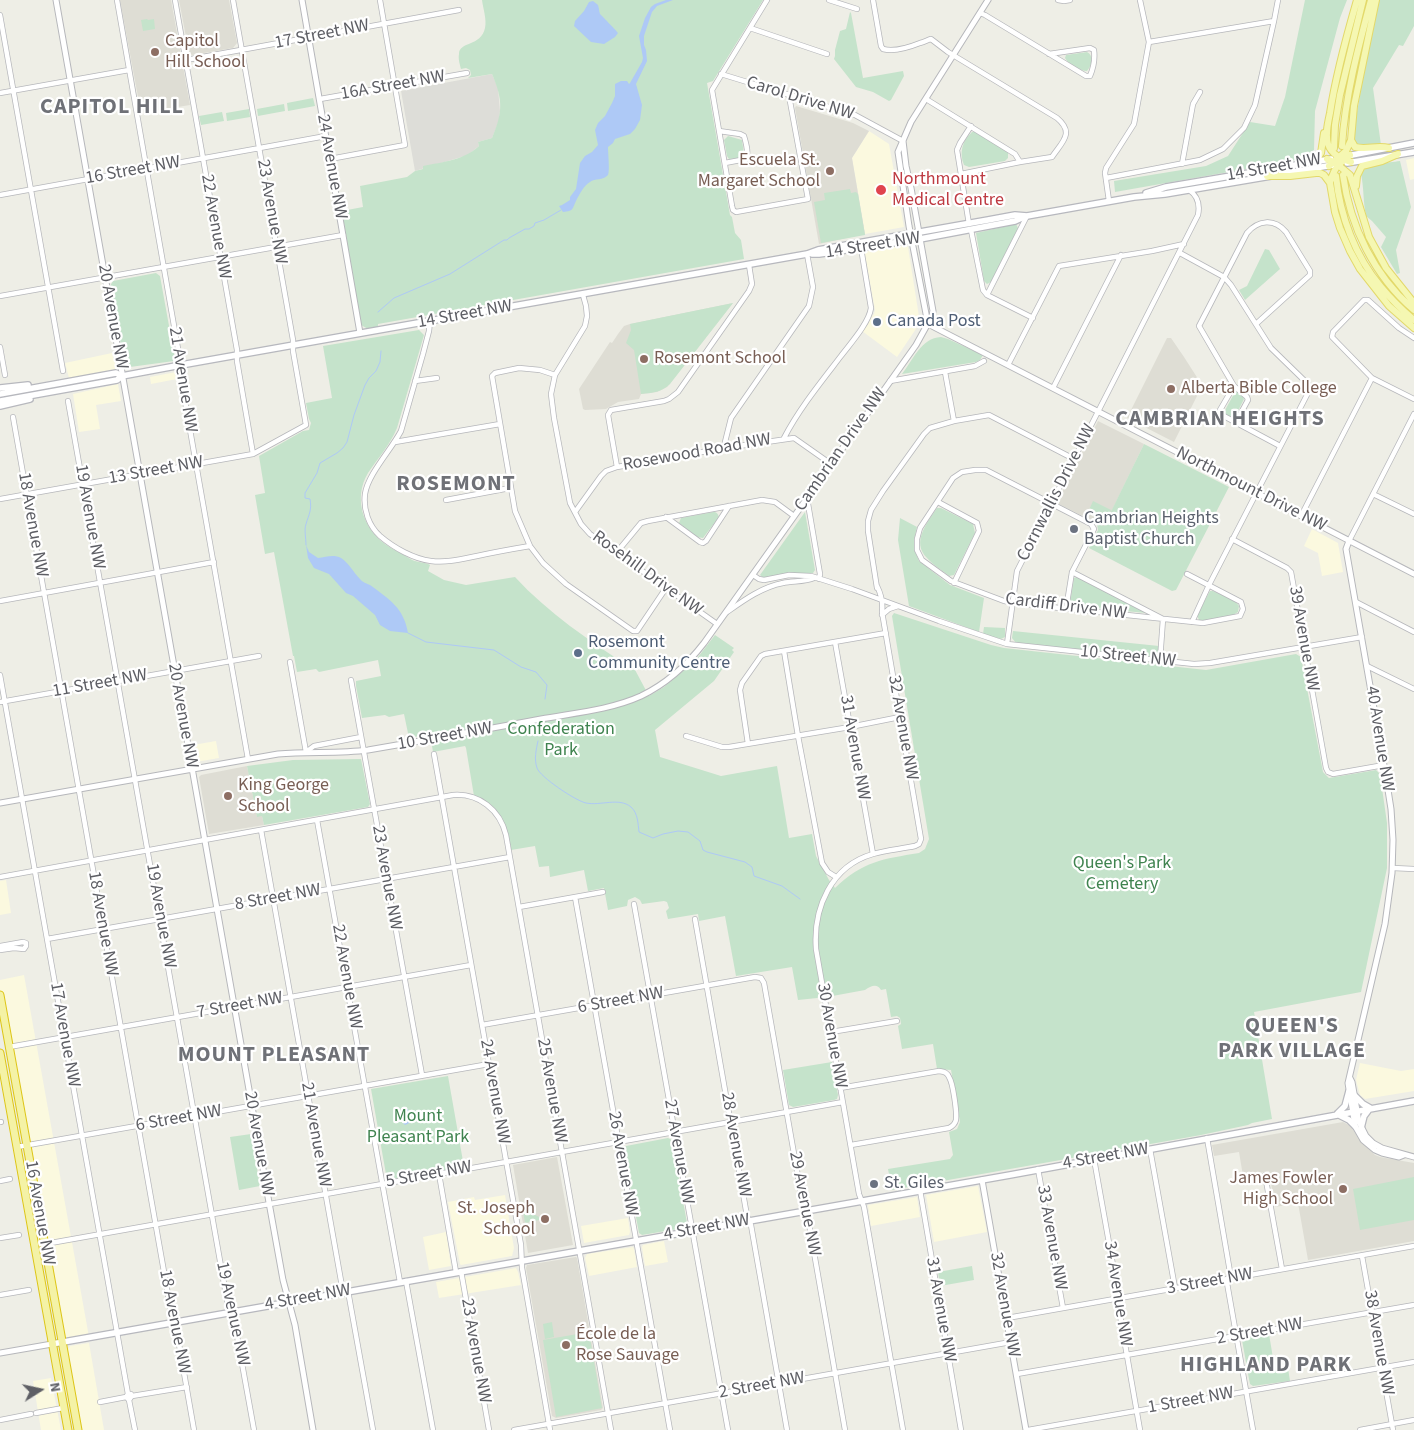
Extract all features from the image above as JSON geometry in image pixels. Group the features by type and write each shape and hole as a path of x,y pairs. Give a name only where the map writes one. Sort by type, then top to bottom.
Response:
{"highway":[{"name":"16 Avenue NW","path":"0,995 78,1430"},
{"name":"16 Avenue NW","path":"0,1053 68,1430"}],"main road":[{"path":"1330,183 1335,162 1327,142 1327,130 1343,47 1357,0"},
{"path":"1334,148 1335,124 1340,95 1363,0"},
{"path":"1342,146 1344,120 1370,0"},
{"path":"1335,162 1346,151 1351,140 1354,106 1376,0"},
{"path":"1315,161 1321,153 1326,113 1331,89 1335,83"},
{"path":"1351,140 1355,147 1358,148 1381,146 1389,148"},
{"path":"1351,159 1414,143"},
{"path":"1335,162 1414,152"},
{"path":"1356,192 1357,176 1362,166 1382,161 1398,154"},
{"name":"14 Street NW","path":"1134,197 1166,187 1315,161 1335,162"},
{"path":"1335,162 1350,175 1364,225 1374,248 1386,268 1414,303"},
{"name":"14 Street NW","path":"0,401 117,380 122,376 180,365 750,265 807,254 818,250 919,236 970,227 1015,215 1027,216 1109,201 1189,190 1335,162"},
{"path":"1267,176 1320,173 1324,175 1330,183 1335,212 1350,251 1366,278 1389,306 1414,328"},
{"path":"1414,310 1406,304 1389,283 1368,253 1361,239 1340,176 1340,199 1353,241 1365,264 1380,286 1414,320"},
{"name":"14 Street NW","path":"807,254 861,248 911,237"},
{"name":"14 Street NW","path":"0,394 116,373 122,376"},
{"path":"0,388 55,384"},
{"path":"0,406 56,391"},
{"path":"1349,1091 1345,1106 1338,1114 1358,1127 1370,1108 1354,1095"},
{"name":"4 Street NW","path":"52,1344 982,1180 1414,1101"}],"street":[{"name":"20 Avenue NW","path":"56,0 269,1204 314,1430"},
{"name":"21 Avenue NW","path":"116,0 164,267 180,373 248,759"},
{"name":"22 Avenue NW","path":"175,0 237,350 237,361 253,454"},
{"name":"23 Avenue NW","path":"233,0 260,148 306,425"},
{"name":"24 Avenue NW","path":"302,0 360,333"},
{"path":"330,159 406,145 380,0"},
{"path":"767,0 712,90 732,206 736,212 808,199 789,96"},
{"path":"829,0 857,9"},
{"path":"873,0 883,49 892,50 931,39 1057,118 1067,129 1066,136 1052,158 1020,162 961,174"},
{"path":"928,324 911,237 898,152 911,122 988,0"},
{"path":"1058,0 1070,0"},
{"path":"1109,201 1106,168 1134,124 1149,42 1140,0"},
{"path":"1106,178 1200,160 1223,149 1244,128 1255,105 1278,0"},
{"name":"17 Street NW","path":"186,60 459,10"},
{"path":"980,12 1049,54 1086,76 1090,76 1095,54 1094,50 1090,48 1049,54"},
{"path":"0,15 63,371"},
{"path":"1149,42 1274,21"},
{"path":"750,28 827,54"},
{"path":"0,94 129,70"},
{"name":"16A Street NW","path":"320,99 467,73"},
{"name":"Carol Drive NW","path":"721,74 855,115 903,141"},
{"path":"1182,164 1193,104 1200,92"},
{"path":"926,99 1015,154 1020,162"},
{"path":"971,126 957,150 981,285 987,295 1033,318"},
{"path":"719,131 744,136 746,145 746,159 725,163"},
{"name":"16 Street NW","path":"0,195 326,136"},
{"path":"903,141 933,311 928,324"},
{"name":"Cornwallis Drive NW","path":"1008,644 1017,572 1198,215 1197,199 1189,190"},
{"path":"987,295 1027,216"},
{"path":"1236,422 1248,400 1247,397 1234,386 1199,326 1247,233 1259,223 1275,223 1286,232 1310,271 1310,275 1256,324"},
{"path":"0,296 343,235"},
{"path":"1008,365 1059,266 1184,244"},
{"path":"784,438 789,428 860,331 870,314 871,308 861,248"},
{"path":"1180,253 1224,277 1271,348 1310,386 1208,585 1192,622"},
{"path":"725,448 731,418 809,306 813,287 807,254"},
{"path":"1053,388 1121,255"},
{"path":"617,467 609,412 611,410 664,401 678,392 749,290 752,284 750,265"},
{"name":"Rosehill Drive NW","path":"583,295 587,316 585,326 555,375 551,394 568,495 581,524 590,534 717,624"},
{"path":"1414,338 1399,328 1368,300 1364,300 1333,332 1332,337 1372,378 1414,400"},
{"path":"430,321 429,332 401,431 372,476 365,493 365,507 369,522 387,542 412,555 430,561 442,562 530,546"},
{"name":"Northmount Drive NW","path":"928,324 1414,574"},
{"name":"Cambrian Drive NW","path":"752,575 916,345 928,324"},
{"path":"0,347 5,375"},
{"path":"890,381 975,366 984,361"},
{"path":"555,375 540,370 520,368 495,373 492,376 515,511 530,546 544,564 566,584 633,631 637,630 666,588"},
{"path":"944,372 954,421"},
{"path":"415,381 437,378"},
{"path":"1302,516 1372,378"},
{"path":"1234,386 1220,410 1220,414 1280,446"},
{"name":"19 Avenue NW","path":"68,401 228,1306 234,1319 254,1430"},
{"name":"40 Avenue NW","path":"1414,414 1346,549 1384,765 1392,825 1393,868 1385,924 1348,1083 1358,1127 1369,1140 1377,1146 1414,1157"},
{"name":"32 Avenue NW","path":"873,854 915,846 919,844 921,839 868,531 871,510 924,434 930,428 954,421 989,415 1074,459"},
{"name":"18 Avenue NW","path":"13,417 138,1126 194,1430"},
{"path":"395,442 500,424"},
{"name":"13 Street NW","path":"0,499 253,454 306,425"},
{"name":"Rosewood Road NW","path":"575,512 601,476 606,471 617,467 784,438 794,438 831,464"},
{"name":"Cardiff Drive NW","path":"1072,572 1094,529 1091,524 986,470 962,472 957,475 920,528 917,539 917,550 922,560 954,583 1004,601 1202,624 1240,616 1243,609 1241,602 1186,574"},
{"path":"446,500 510,488"},
{"path":"1373,494 1414,514"},
{"path":"807,498 820,574 817,578"},
{"path":"617,552 641,524 666,517 762,500 770,500 779,504 794,516"},
{"path":"938,502 976,523 980,531 954,583"},
{"path":"666,517 703,543 729,506"},
{"name":"39 Avenue NW","path":"1232,539 1287,568 1291,572 1328,772 1333,774 1384,765"},
{"path":"0,601 214,562"},
{"path":"1066,608 1072,572 1163,619 1160,660"},
{"name":"10 Street NW","path":"0,803 278,754 364,751 596,709 625,702 654,689 678,671 694,655 752,575 761,580 789,575 804,575 817,578 1008,644 1194,664 1210,664 1362,637"},
{"name":"10 Street NW","path":"725,613 765,588 783,583 817,578"},
{"path":"864,593 873,590 877,585"},
{"path":"1356,602 1414,632"},
{"path":"882,614 889,609 899,606"},
{"path":"748,744 740,690 742,683 761,656 886,633"},
{"name":"31 Avenue NW","path":"835,642 873,854"},
{"path":"784,651 822,863 828,872 836,877 860,859 873,854"},
{"name":"11 Street NW","path":"2,702 259,656"},
{"path":"290,662 306,752"},
{"path":"1367,666 1414,690"},
{"name":"17 Avenue NW","path":"0,675 2,702 22,799 135,1430"},
{"name":"23 Avenue NW","path":"351,680 422,1075"},
{"path":"686,736 722,747 798,736 900,717"},
{"name":"10 Street NW","path":"306,752 314,746 362,737"},
{"name":"24 Avenue NW","path":"434,754 521,1245 522,1268 550,1430"},
{"name":"25 Avenue NW","path":"0,876 453,795 474,797 488,805 503,825 510,857 611,1430"},
{"name":"22 Avenue NW","path":"318,820 382,1183 433,1430"},
{"name":"21 Avenue NW","path":"261,830 326,1194 373,1430"},
{"name":"8 Street NW","path":"47,939 510,857"},
{"path":"1393,868 1414,869"},
{"name":"30 Avenue NW","path":"836,877 820,907 816,921 816,948 850,1145 859,1194 864,1207 903,1430"},
{"path":"519,907 603,892"},
{"name":"26 Avenue NW","path":"575,897 670,1430"},
{"name":"27 Avenue NW","path":"634,904 728,1430"},
{"name":"28 Avenue NW","path":"695,919 787,1430"},
{"path":"0,946 23,942 26,946 24,948 0,950"},
{"name":"7 Street NW","path":"9,1047 471,965"},
{"name":"6 Street NW","path":"482,1025 755,977 760,978"},
{"name":"29 Avenue NW","path":"760,978 764,983 845,1430"},
{"path":"831,1032 896,1021"},
{"name":"6 Street NW","path":"17,1147 489,1064"},
{"path":"840,1088 940,1071 948,1074 951,1082 956,1114 956,1121 953,1126 850,1145"},
{"name":"40 Avenue NW","path":"1350,1077 1355,1111"},
{"name":"5 Street NW","path":"44,1244 843,1102"},
{"path":"1207,1138 1230,1272 1228,1283 1253,1430"},
{"path":"1150,1149 1175,1288"},
{"name":"34 Avenue NW","path":"1094,1159 1140,1430"},
{"name":"33 Avenue NW","path":"1038,1169 1063,1308"},
{"name":"23 Avenue NW","path":"439,1174 489,1430"},
{"path":"1265,1175 1282,1269"},
{"path":"0,1180 10,1179"},
{"name":"32 Avenue NW","path":"982,1180 1027,1430"},
{"name":"31 Avenue NW","path":"920,1190 962,1430"},
{"path":"0,1238 19,1235"},
{"name":"3 Street NW","path":"1006,1318 1414,1246"},
{"name":"38 Avenue NW","path":"1362,1256 1393,1427"},
{"path":"0,1295 29,1290"},
{"name":"2 Street NW","path":"1017,1374 1414,1305"},
{"name":"2 Street NW","path":"514,1430 1011,1342"},
{"name":"4 Street NW","path":"0,1353 52,1344"},
{"name":"1 Street NW","path":"1027,1430 1414,1362"},
{"path":"100,1402 186,1387"},
{"path":"0,1420 64,1408"},
{"path":"1360,1430 1393,1427 1414,1420"}],"shaded area":[{"name":"Capitol Hill School","path":"120,0 171,0 190,105 141,113"},
{"path":"179,0 229,0 237,43 233,48 192,55 189,53"},
{"path":"492,74 498,88 500,111 499,121 492,138 478,142 479,146 468,155 415,171 401,91"},
{"name":"Escuela St. Margaret School","path":"796,106 853,123 869,131 852,158 865,234 819,244"},
{"path":"869,131 889,144 904,227 865,234 852,158"},
{"path":"1414,158 1414,179 1410,180 1406,160"},
{"path":"904,244 908,247 920,323 897,357 862,331 875,310 865,252"},
{"name":"Rosemont School","path":"733,303 667,387 657,392 641,394 639,399 618,402 606,409 583,409 579,389 610,342 612,343 624,326"},
{"name":"Alberta Bible College","path":"1167,338 1171,338 1184,357 1200,382 1201,388 1174,442 1127,418"},
{"path":"112,353 117,370 69,378 65,363"},
{"path":"176,372 177,379 151,384 150,377"},
{"path":"118,384 121,401 96,405 100,429 79,432 73,394"},
{"path":"1098,421 1144,444 1104,527 1059,504 1058,500"},
{"path":"1312,529 1338,543 1343,572 1322,576 1318,553 1304,546"},
{"path":"216,741 219,758 196,762 193,745"},
{"name":"King George School","path":"247,766 257,816 262,816 264,825 209,834 199,777 201,775"},
{"path":"6,880 11,913 0,915 0,881"},
{"path":"24,975 89,1337 62,1342 0,995 0,980"},
{"path":"1360,1063 1401,1071 1414,1069 1414,1091 1365,1099 1360,1095 1356,1080"},
{"name":"James Fowler High School","path":"1343,1122 1351,1126 1359,1140 1375,1155 1414,1163 1414,1241 1308,1260 1298,1203 1275,1207 1269,1171 1243,1176 1239,1152 1214,1156 1212,1145"},
{"name":"St. Joseph School","path":"557,1157 573,1245 528,1253 513,1165"},
{"path":"978,1186 987,1232 934,1242 926,1195"},
{"path":"505,1195 514,1248 512,1256 461,1265 448,1202 474,1197 475,1200"},
{"path":"917,1197 920,1217 871,1226 868,1205"},
{"path":"628,1218 629,1235 584,1243 581,1226"},
{"path":"446,1232 451,1266 429,1270 423,1237"},
{"path":"664,1241 668,1262 645,1266 643,1245"},
{"path":"633,1247 637,1267 589,1276 585,1258 587,1254"},
{"name":"École de la Rose Sauvage","path":"576,1257 603,1408 601,1410 556,1418 552,1416 526,1268 527,1265"},
{"path":"516,1268 521,1285 439,1298 436,1282"},
{"path":"89,1343 104,1430 82,1430 67,1351 70,1346"},
{"path":"51,1378 61,1430 41,1430 33,1381"}],"green space":[{"path":"482,0 763,0 713,81 707,83 730,215 735,233 741,240 744,259 378,324 378,327 368,329 361,325 342,211 363,207 360,186 407,177 415,171 423,169 423,166 446,162 460,157 479,146 478,142 492,138 496,129 500,113 500,99 492,74 468,78 471,75 470,70 466,68 461,69 459,60 462,47 475,41 483,34 486,21"},
{"path":"1305,0 1347,0 1340,18 1315,111 1314,150 1308,158 1115,192 1114,181 1206,166 1228,156 1250,122 1275,126 1285,97"},
{"path":"1379,0 1414,0 1414,26 1403,46 1399,45 1373,88 1381,145 1360,147 1354,141 1354,130"},
{"path":"850,12 863,78 903,71 904,76 889,101 873,92 856,87 834,59 840,31 846,29"},
{"path":"154,19 155,29 143,31 141,20"},
{"path":"1087,52 1091,56 1092,61 1087,71 1074,67 1065,58 1066,55"},
{"path":"313,98 315,106 288,111 287,103"},
{"path":"284,104 285,111 258,116 257,109"},
{"path":"249,109 250,117 227,121 226,113"},
{"path":"222,112 224,121 201,125 199,116"},
{"path":"972,132 1008,152 1008,158 1005,161 969,167 964,165 962,147"},
{"path":"728,136 742,140 744,154 741,158 729,159 727,156 724,140"},
{"path":"1400,161 1411,207 1396,250 1400,273 1397,274 1381,247 1386,237 1366,216 1361,174 1373,165"},
{"path":"850,189 851,193 856,192 858,194 865,235 821,243 814,202 825,200 824,193"},
{"path":"1016,224 1018,228 991,282 987,284 984,281 976,233"},
{"path":"1265,249 1269,250 1280,269 1245,300 1239,290 1247,286"},
{"path":"156,273 160,276 175,359 174,361 130,367 125,364 110,286 113,281"},
{"name":"Rosemont School","path":"733,303 667,387 653,393 641,394 634,350 626,343 631,330 630,324"},
{"path":"419,330 424,335 397,428 368,473 361,492 363,512 371,530 389,547 413,560 430,565 428,571 444,580 466,585 515,577 541,603 570,626 631,668 634,668 649,696 664,687 695,661 715,635 734,648 732,650 734,652 714,681 655,730 660,757 721,776 777,766 789,838 812,834 816,856 835,888 864,867 895,857 919,853 925,849 929,839 892,616 894,613 1004,648 1206,670 1296,654 1301,657 1323,772 1329,778 1376,770 1380,774 1387,823 1387,868 1361,992 1254,1012 1272,1119 1201,1135 892,1190 888,1169 950,1159 953,1155 949,1132 957,1129 960,1122 951,1070 937,1069 933,1044 902,1049 898,1026 901,1024 900,1018 897,1016 891,1017 886,989 881,990 878,986 874,986 865,990 827,997 798,1000 792,967 736,976 725,916 699,921 698,914 668,919 666,911 669,908 667,902 642,904 635,897 628,900 627,906 608,910 604,888 588,891 584,870 550,877 549,866 539,867 535,846 511,850 505,824 497,811 474,796 465,746 433,752 430,734 409,738 404,714 389,717 385,715 362,718 356,681 381,676 378,660 319,672 316,669 297,672 274,552 265,554 255,495 265,493 259,456 303,431 309,430 311,423 306,403 332,398 323,346"},
{"path":"941,337 983,355 976,362 902,374 923,345 934,338"},
{"path":"1235,392 1238,392 1244,399 1235,417 1232,418 1225,415 1224,412"},
{"path":"1144,444 1229,487 1176,590 1172,591 1089,548 1098,530 1097,524 1104,526"},
{"path":"1093,501 1111,510 1106,519 1089,510"},
{"path":"937,508 941,508 973,524 975,533 954,575 949,576 932,563 922,552 920,546 922,533"},
{"path":"713,512 717,513 719,517 703,538 697,537 679,523 681,518"},
{"path":"805,512 815,570 813,573 788,573 763,578 760,575"},
{"path":"900,518 917,527 914,540 915,551 919,561 950,585 984,598 979,632 909,606 898,540"},
{"path":"1077,577 1146,613 1072,606 1070,603 1074,578"},
{"path":"1210,591 1235,601 1239,606 1238,612 1233,615 1199,620 1197,615"},
{"path":"984,627 1005,628 1005,637 1001,639 983,634"},
{"path":"1013,631 1159,646 1158,653 1154,657 1016,643 1012,638"},
{"path":"361,759 370,804 368,807 264,825 262,816 257,817 247,766 293,760"},
{"path":"832,1062 838,1095 837,1099 793,1107 789,1105 783,1070"},
{"name":"Mount Pleasant Park","path":"448,1076 464,1167 387,1180 371,1089"},
{"path":"251,1134 260,1186 239,1190 230,1137"},
{"path":"668,1138 672,1140 687,1223 684,1228 642,1235 639,1233 623,1149 626,1146"},
{"path":"1414,1177 1414,1220 1360,1230 1353,1189"},
{"path":"526,1210 539,1217 539,1220 525,1223 523,1211"},
{"path":"972,1266 974,1280 940,1286 938,1272"},
{"path":"552,1322 554,1337 545,1339 543,1324"},
{"path":"589,1332 602,1408 556,1417 543,1340"},
{"path":"1269,1334 1273,1358 1286,1356 1290,1381 1253,1386 1250,1384 1242,1340 1245,1337"}],"water":[{"path":"666,0 673,0 657,6 652,12 644,36 647,61 636,84 642,105 640,120 630,134 615,139 608,147 608,175 588,183 580,193 572,209 563,212 559,206 570,200 576,189 580,163 598,145 595,130 612,103 615,96 615,84 627,81 629,84 642,62 639,36 645,18 651,7"},
{"path":"593,1 598,5 600,14 618,33 604,44 591,42 574,26 575,21 589,2"},
{"path":"306,545 309,552 318,558 336,556 344,560 361,580 395,605 403,617 408,633 390,631 380,625 375,615 353,596 346,593 329,574 314,568 308,558"},
{"path":"403,1109 408,1109 409,1116 413,1121 405,1125 403,1117 398,1119 395,1116 397,1112 402,1112"}],"waterway":[{"path":"378,312 394,298 450,274 504,240 525,229 529,229 535,223 561,210"},
{"path":"306,545 305,526 311,506 310,499 305,498 305,493 317,473 320,463 337,453 347,442 365,385 376,371 380,362 381,351"},
{"path":"408,633 426,642 494,650 521,667 536,672 547,685 545,699"},
{"path":"538,741 535,758 537,768 551,783 567,793 586,803 615,802 626,804 635,812 639,832 653,838 678,831 688,832 700,841 703,850 745,862 752,867 754,876 782,886 800,899"}],"place":[{"name":"Capitol Hill School","path":"155,52"},
{"name":"Escuela St. Margaret School","path":"830,171"},
{"name":"Northmount Medical Centre","path":"881,190"},
{"name":"Canada Post","path":"877,322"},
{"name":"Rosemont School","path":"644,359"},
{"name":"Alberta Bible College","path":"1171,389"},
{"name":"Cambrian Heights Baptist Church","path":"1074,529"},
{"name":"Rosemont Community Centre","path":"578,653"},
{"name":"King George School","path":"228,796"},
{"name":"St. Giles","path":"874,1184"},
{"name":"James Fowler High School","path":"1343,1189"},
{"name":"St. Joseph School","path":"545,1219"},
{"name":"École de la Rose Sauvage","path":"566,1345"}],"district":[{"name":"CAPITOL HILL","path":"112,108"},
{"name":"CAMBRIAN HEIGHTS","path":"1220,420"},
{"name":"ROSEMONT","path":"456,485"},
{"name":"QUEEN'S PARK VILLAGE","path":"1292,1040"},
{"name":"MOUNT PLEASANT","path":"274,1056"},
{"name":"HIGHLAND PARK","path":"1266,1366"}],"park label":[{"name":"Confederation Park","path":"561,740"},
{"name":"Queen's Park Cemetery","path":"1122,874"}]}
